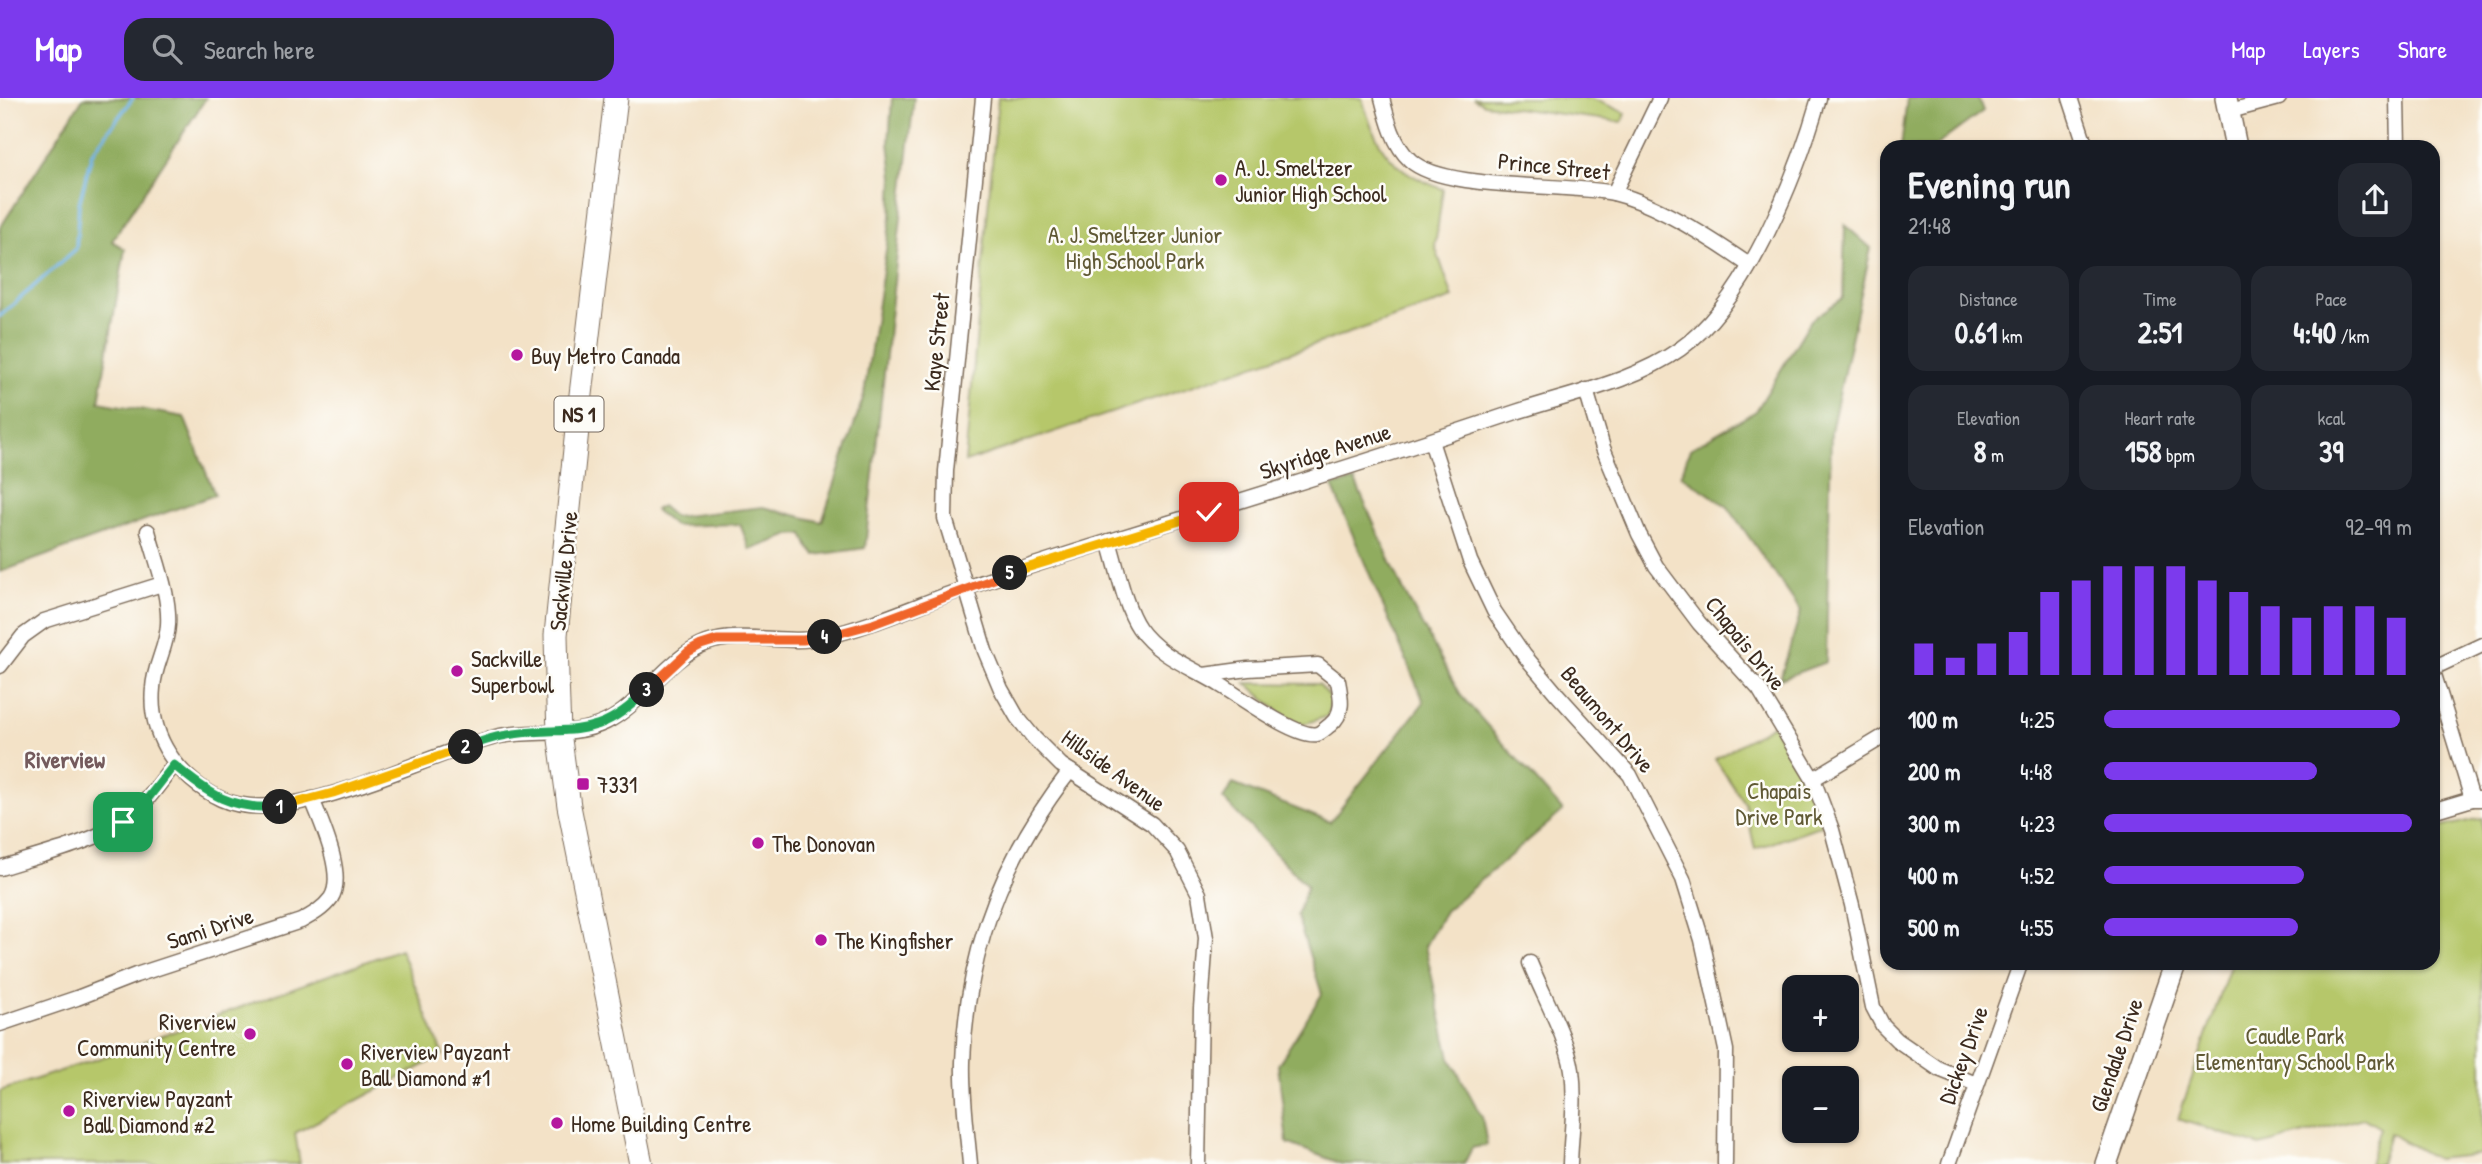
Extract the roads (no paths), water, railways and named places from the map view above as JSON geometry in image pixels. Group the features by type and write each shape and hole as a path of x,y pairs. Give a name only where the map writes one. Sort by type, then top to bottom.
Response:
{"main road":[{"name":"Sackville Drive","path":"616,98 578,419 556,635 559,732 569,806 641,1164"},
{"path":"2228,105 2235,140"},
{"name":"Glendale Drive","path":"2106,1164 2173,970"}],"street":[{"name":"Kaye Street","path":"967,587 945,518 944,502 983,98"},
{"name":"Prince Street","path":"1382,98 1390,128 1409,160 1427,171 1455,178 1614,193 1656,210 1749,265"},
{"path":"1614,193 1660,98"},
{"name":"Skyridge Avenue","path":"174,765 198,785 225,801 260,808 286,806 491,738 592,727 626,710 674,664 701,645 717,640 735,639 820,639 873,624 967,587 1631,375 1679,350 1701,331 1725,302 1773,221 1797,169 1819,98"},
{"path":"2070,98 2084,140"},
{"path":"2228,105 2279,98"},
{"path":"2397,98 2398,140"},
{"name":"Chapais Drive","path":"1586,390 1616,482 1656,566 1699,623 1759,689 1813,779 1832,830 1852,905 1873,1007 1883,1026 1897,1040 1939,1069 1976,1084"},
{"name":"Beaumont Drive","path":"1431,441 1470,561 1494,611 1540,674 1630,775 1683,879 1702,940 1726,1050 1725,1164"},
{"path":"0,868 95,836 123,822 145,802 174,765 154,721 152,689 169,620 148,531"},
{"path":"1109,541 1138,627 1183,666 1204,674 1286,726 1308,733 1317,734 1334,722 1342,706 1338,681 1318,665 1204,674"},
{"path":"0,667 23,636 44,621 162,584"},
{"name":"Hillside Avenue","path":"967,587 985,651 1000,689 1017,717 1034,738 1070,771 1152,824 1177,851 1199,894 1206,938 1201,1008 1198,1164"},
{"path":"2440,665 2482,645"},
{"path":"2440,689 2477,799 2440,809"},
{"path":"1813,779 1880,739"},
{"path":"970,1164 963,1063 968,1001 979,947 997,892 1021,845 1041,807 1070,771"},
{"name":"Sami Drive","path":"0,1024 76,999 136,975 301,922 321,909 333,895 336,873 312,799"},
{"path":"1530,962 1572,1069 1570,1164"},
{"name":"Dickey Drive","path":"1949,1164 2018,970"}],"waterway":[{"path":"0,316 76,249 79,204 92,153 133,98"}],"place":[{"name":"A. J. Smeltzer Junior High School","path":"1221,180"},
{"name":"Buy Metro Canada","path":"517,355"},
{"name":"Sackville Superbowl","path":"457,671"},
{"name":"7331","path":"583,784"},
{"name":"The Donovan","path":"758,843"},
{"name":"The Kingfisher","path":"821,940"},
{"name":"Riverview Community Centre","path":"250,1034"},
{"name":"Riverview Payzant Ball Diamond #1","path":"347,1064"},
{"name":"Riverview Payzant Ball Diamond #2","path":"69,1111"},
{"name":"Home Building Centre","path":"557,1123"}],"district":[{"name":"Riverview","path":"65,759"}],"park label":[{"name":"A. J. Smeltzer Junior High School Park","path":"1135,247"},
{"name":"Chapais Drive Park","path":"1779,803"},
{"name":"Caudle Park Elementary School Park","path":"2295,1048"}]}
